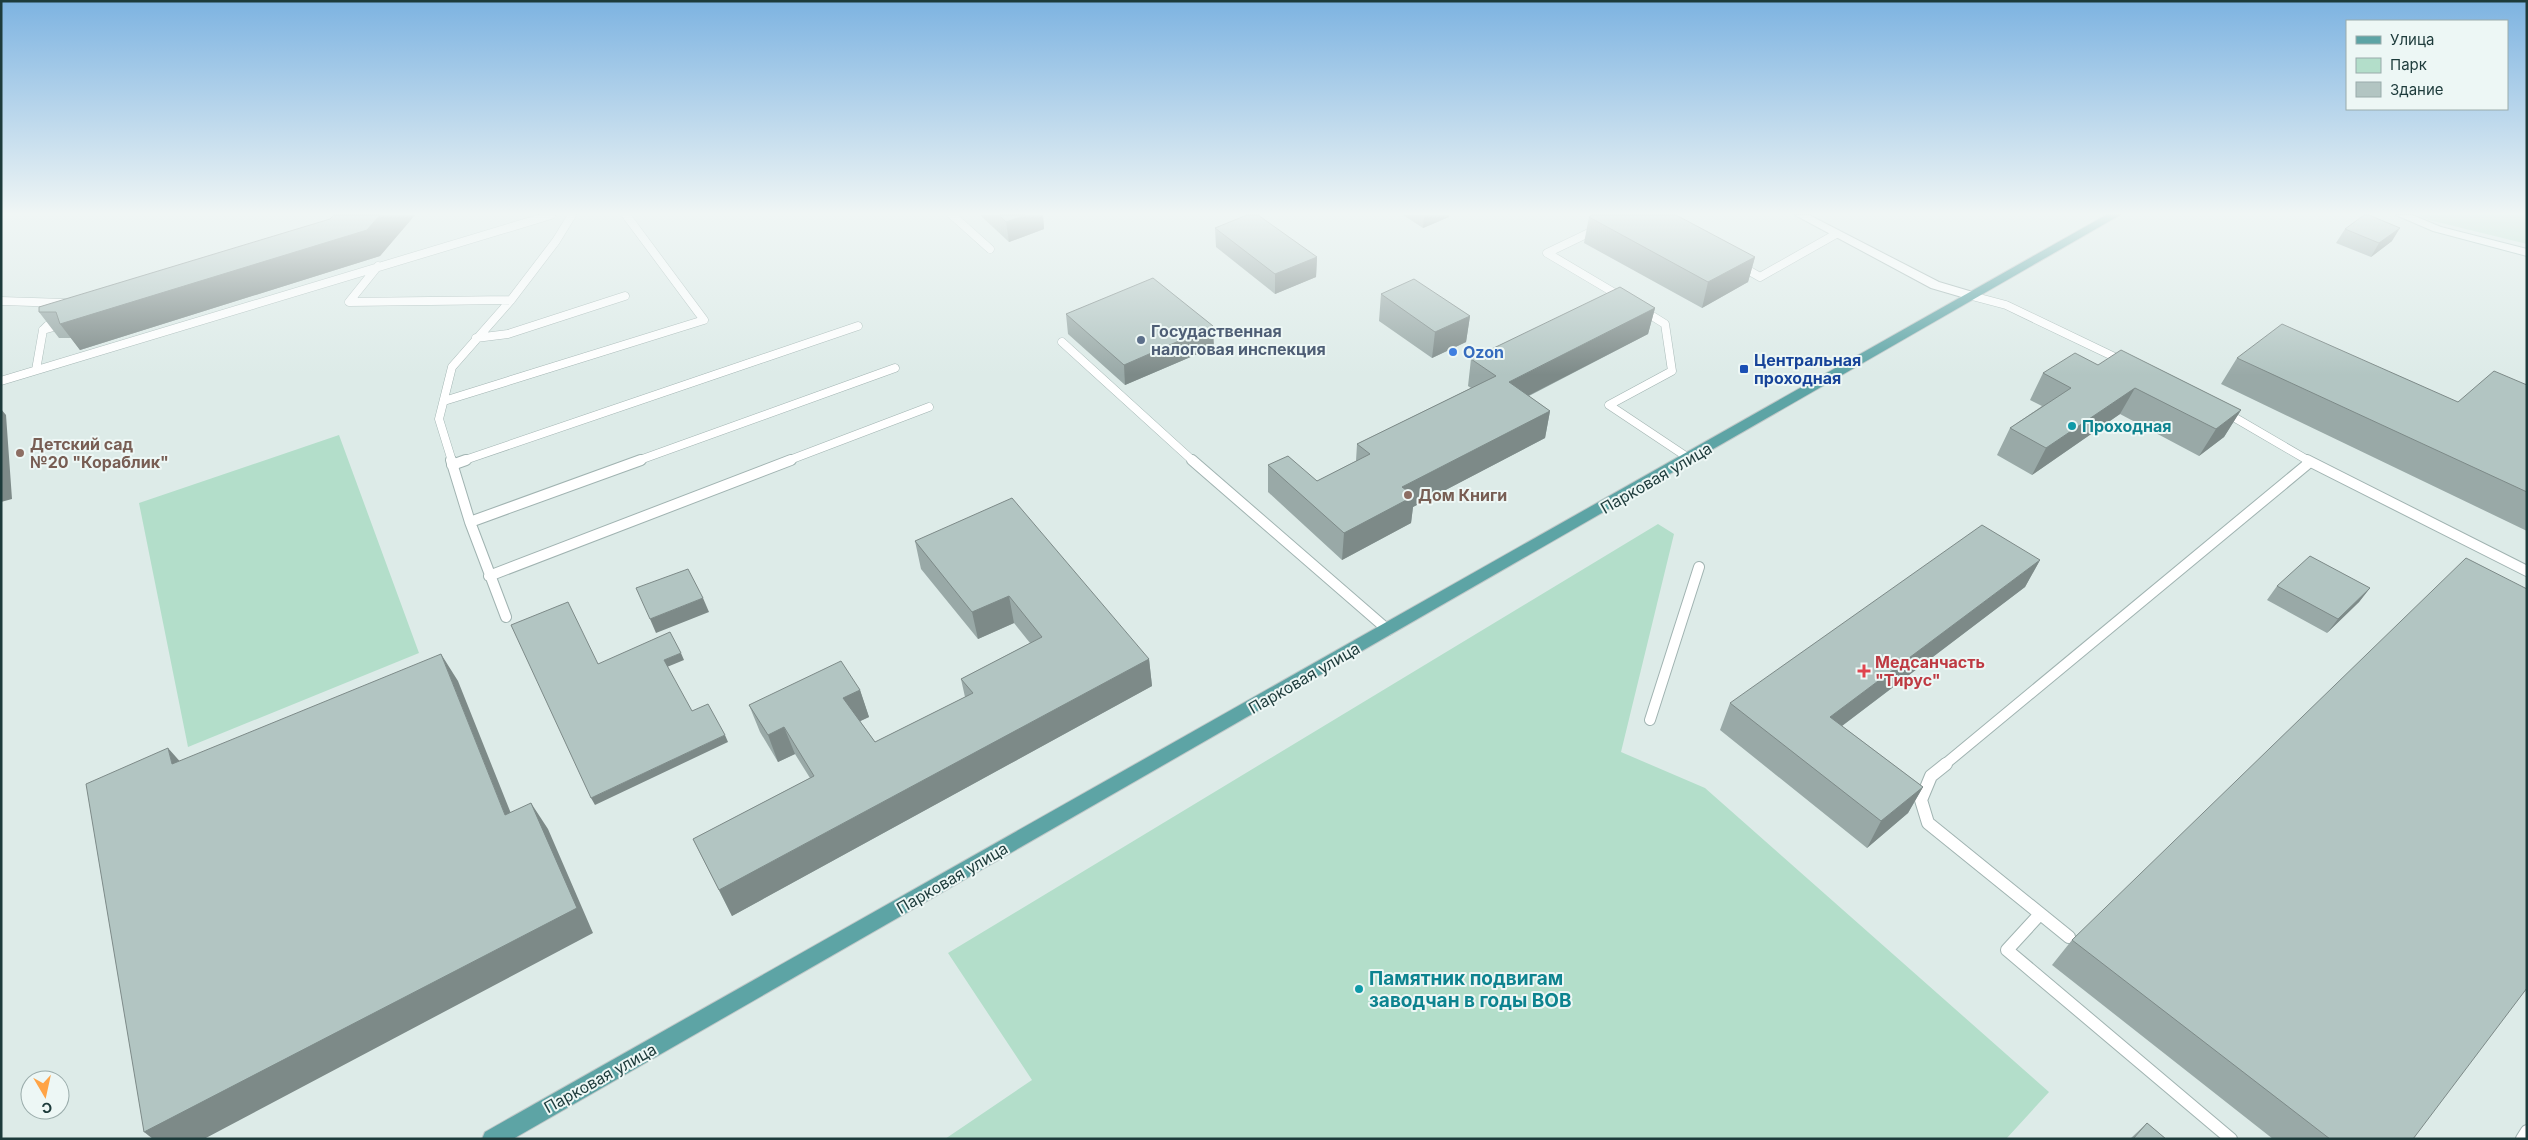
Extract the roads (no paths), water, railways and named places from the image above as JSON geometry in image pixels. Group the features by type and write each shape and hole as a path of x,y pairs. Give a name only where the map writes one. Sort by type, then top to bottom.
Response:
{"main road":[{"name":"Парковая улица","path":"492,1139 1690,459 2022,268"}],"street":[{"path":"1902,268 1935,285 1972,296"}],"lane":[{"path":"1,381 371,268"},
{"path":"376,268 349,302 511,300"},
{"path":"506,617 470,522 439,419 452,367 511,300 535,268"},
{"path":"444,401 704,320 665,268"},
{"path":"1572,268 1665,324 1672,371 1609,405 1690,459"},
{"path":"1745,268 1760,277 1776,268"},
{"path":"476,338 508,334 625,296"},
{"path":"1972,296 2006,305 2135,367"},
{"path":"1,301 66,302 43,330 36,370"},
{"path":"43,330 71,322"},
{"path":"452,465 858,326"},
{"path":"1062,342 1172,444 1388,630"},
{"path":"470,522 895,368"},
{"path":"489,576 929,407"},
{"path":"2220,409 2310,462 2527,571"},
{"path":"2069,937 1928,823 1921,800 1931,776 2310,462"},
{"path":"1650,720 1699,567"},
{"path":"2040,914 2007,950 2231,1139"},
{"path":"2522,1139 2527,1131"}],"place":[{"name":"Госудаственная налоговая инспекция","path":"1141,340"},
{"name":"Ozon","path":"1453,352"},
{"name":"Центральная проходная","path":"1744,369"},
{"name":"Проходная","path":"2072,426"},
{"name":"Детский сад №20 \"Кораблик\"","path":"20,453"},
{"name":"Дом Книги","path":"1408,495"},
{"name":"Медсанчасть \"Тирус\"","path":"1864,671"},
{"name":"Памятник подвигам заводчан в годы ВОВ","path":"1359,989"}]}
